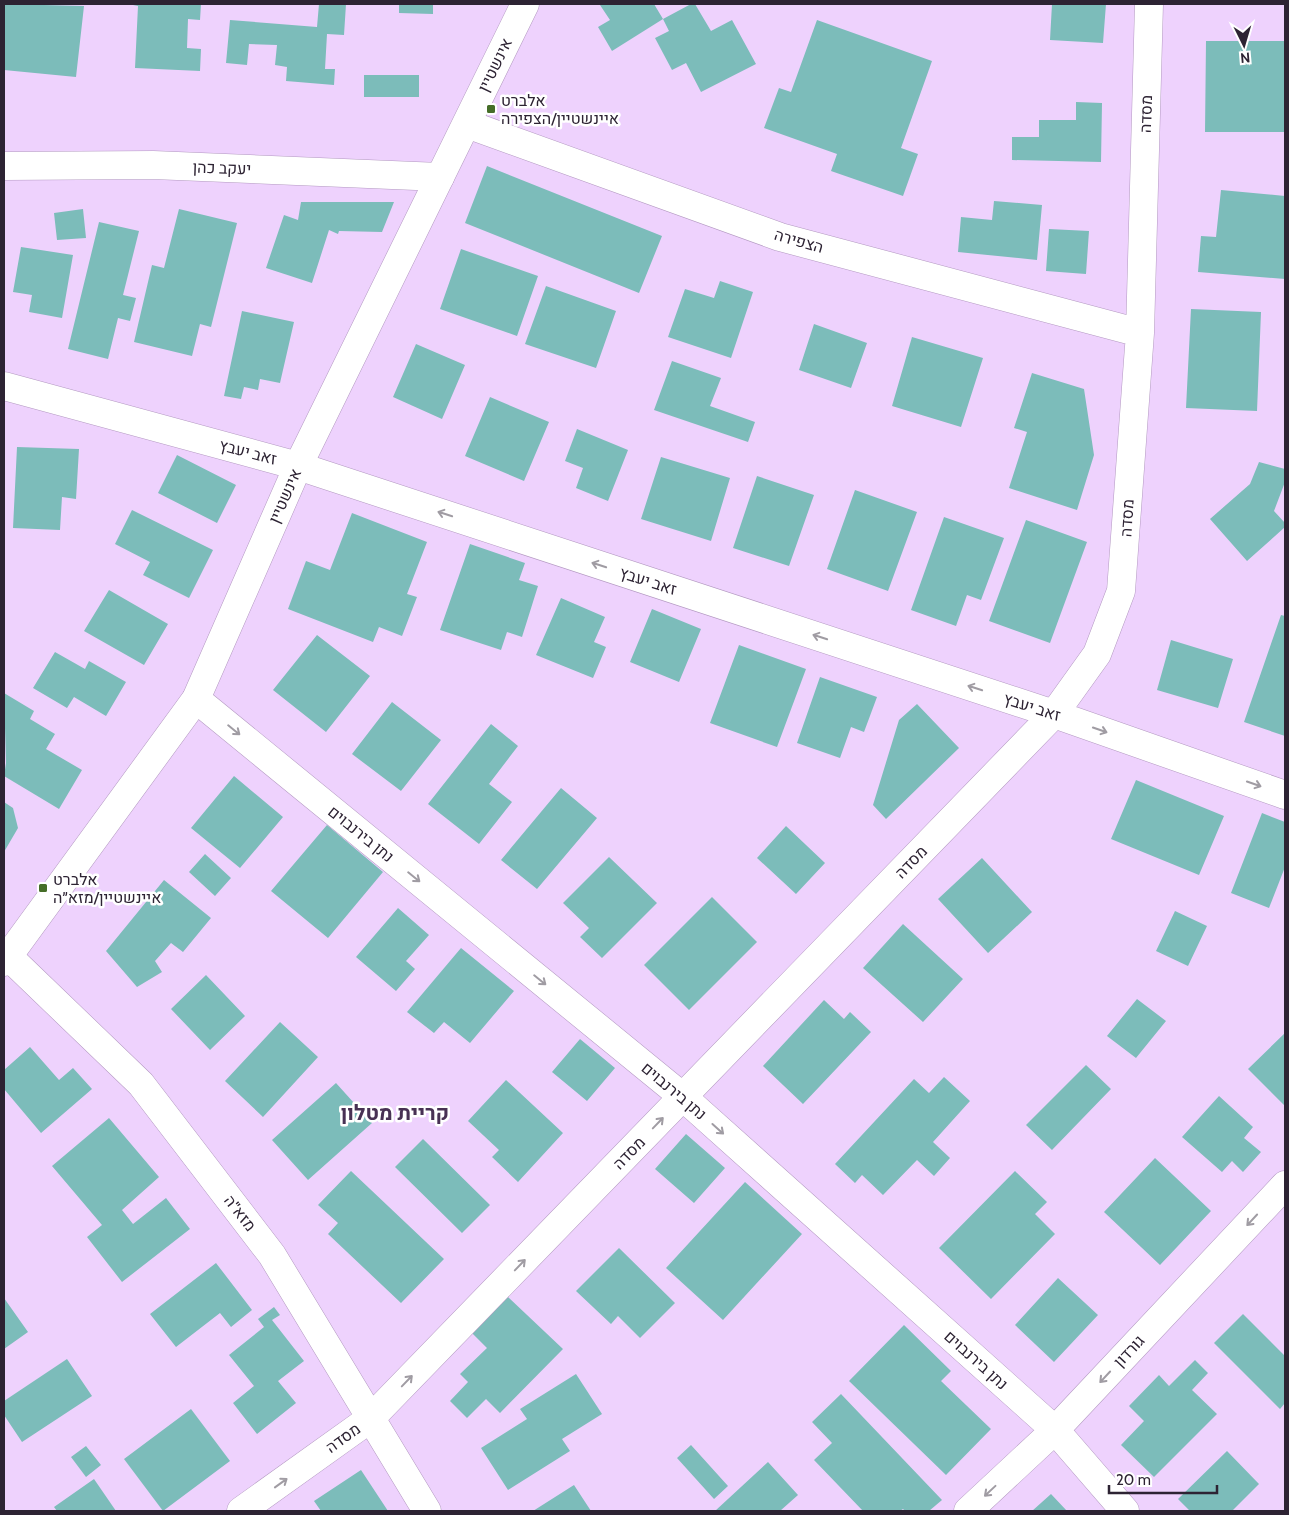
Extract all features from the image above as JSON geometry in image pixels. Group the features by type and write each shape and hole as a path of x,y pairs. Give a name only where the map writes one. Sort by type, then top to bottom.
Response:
{"street":[{"name":"אינשטיין","path":"6,957 196,699 298,466 525,4"},
{"name":"מסדה","path":"241,1511 371,1418 1054,714 1097,654 1121,591 1140,333 1149,4"},
{"name":"הצפירה","path":"466,124 780,237 1140,333"},
{"name":"יעקב כהן","path":"4,166 153,165 440,177"},
{"name":"זאב יעבץ","path":"4,386 298,466 1054,714 1285,795"},
{"name":"נתן בירנבוים","path":"196,699 683,1097 1055,1430 1125,1511"},
{"name":"מזא\"ה","path":"6,957 141,1084 272,1256 427,1511"},
{"name":"גורדון","path":"968,1511 1055,1430 1285,1185"}],"building":[{"path":"4,4 84,6 76,77 4,70"},
{"path":"128,4 201,4 200,20 188,19 187,48 201,49 200,71 135,68 138,6"},
{"path":"319,4 346,4 344,35 327,34 325,69 335,69 334,85 286,81 287,67 275,65 277,45 249,44 247,65 226,63 230,20 317,27"},
{"path":"399,4 433,4 433,14 399,13"},
{"path":"654,4 663,19 612,51 598,27 610,20 600,5"},
{"path":"691,4 695,4 711,31 732,20 756,64 701,92 686,63 672,70 655,38 669,31 663,19"},
{"path":"1052,4 1106,4 1103,43 1050,40"},
{"path":"817,20 932,61 901,148 918,154 903,196 831,171 837,154 764,128 779,88 791,92"},
{"path":"1206,41 1285,41 1285,132 1205,132"},
{"path":"364,75 419,75 419,97 364,97"},
{"path":"1076,102 1102,103 1101,162 1012,160 1012,137 1039,137 1039,120 1076,120"},
{"path":"487,166 662,236 639,293 465,223"},
{"path":"1221,190 1285,196 1285,279 1198,272 1201,236 1216,237"},
{"path":"994,201 1042,205 1037,260 958,252 961,217 992,220"},
{"path":"301,202 394,202 382,232 339,231 338,234 329,230 312,283 266,268 284,215 298,220"},
{"path":"83,209 86,238 57,240 54,213"},
{"path":"179,209 237,223 211,327 200,324 192,356 134,342 152,265 164,268"},
{"path":"99,222 139,231 123,295 136,298 130,321 118,318 108,359 68,349"},
{"path":"1049,229 1089,231 1086,274 1046,271"},
{"path":"21,247 73,255 62,318 29,312 32,295 13,292"},
{"path":"461,249 538,276 517,336 440,309"},
{"path":"720,281 753,292 731,358 668,337 685,289 714,298"},
{"path":"546,286 616,311 596,368 525,344"},
{"path":"1191,309 1261,312 1257,411 1186,408"},
{"path":"242,311 294,322 280,383 260,379 258,390 244,387 241,399 224,396"},
{"path":"814,324 867,343 851,388 799,370"},
{"path":"912,337 983,358 961,427 892,406"},
{"path":"416,344 465,365 442,419 393,397"},
{"path":"672,361 721,378 710,406 755,422 748,442 654,410"},
{"path":"1032,373 1084,389 1094,455 1077,510 1009,488 1027,432 1014,428"},
{"path":"490,397 549,422 524,481 465,456"},
{"path":"577,429 628,450 608,501 576,488 583,468 565,461"},
{"path":"17,447 79,449 76,499 62,497 60,530 13,528"},
{"path":"177,455 236,485 217,523 158,493"},
{"path":"661,457 730,478 711,541 641,519"},
{"path":"1259,462 1285,469 1285,482 1274,511 1285,523 1285,527 1247,561 1210,519 1250,484"},
{"path":"757,476 814,495 789,566 733,548"},
{"path":"855,490 917,512 888,591 827,569"},
{"path":"132,510 213,550 189,598 143,575 150,562 115,544"},
{"path":"352,513 427,542 407,594 417,597 402,636 379,627 373,642 288,609 306,561 330,570"},
{"path":"944,517 1004,538 981,600 967,595 956,626 911,610"},
{"path":"1026,520 1087,542 1050,643 989,621"},
{"path":"470,544 525,563 519,580 538,586 522,637 507,632 501,650 440,630"},
{"path":"109,590 168,624 144,665 84,631"},
{"path":"561,598 605,617 594,642 606,647 593,678 536,655"},
{"path":"652,609 701,629 679,682 630,662"},
{"path":"1281,615 1285,616 1285,736 1244,722"},
{"path":"317,635 370,676 326,732 273,690"},
{"path":"1171,640 1233,659 1218,708 1157,690"},
{"path":"739,645 806,669 777,747 710,723"},
{"path":"55,652 85,669 89,661 126,682 106,716 74,697 67,708 33,688"},
{"path":"820,677 877,697 864,732 851,727 840,758 797,743"},
{"path":"4,693 34,711 30,719 55,734 46,749 82,770 59,809 4,776 6,763"},
{"path":"392,702 441,740 401,791 352,754"},
{"path":"917,704 959,748 886,819 873,805 899,720"},
{"path":"491,724 518,746 489,784 512,802 479,844 428,804"},
{"path":"234,776 283,817 240,868 191,828"},
{"path":"1136,780 1224,816 1199,875 1111,839"},
{"path":"561,788 597,818 537,889 501,860"},
{"path":"4,802 13,808 18,828 4,852"},
{"path":"1262,813 1285,822 1285,867 1269,908 1231,893"},
{"path":"327,825 383,872 328,938 271,891"},
{"path":"786,826 825,863 796,894 757,858"},
{"path":"205,854 231,878 215,896 189,872"},
{"path":"609,857 657,903 602,958 580,937 589,928 563,903"},
{"path":"982,858 1032,912 988,953 938,899"},
{"path":"164,880 211,918 183,952 171,943 155,961 162,972 137,987 106,951"},
{"path":"712,897 757,942 689,1010 644,965"},
{"path":"398,908 429,935 406,961 415,969 396,991 356,957"},
{"path":"1175,911 1207,926 1188,966 1156,951"},
{"path":"903,924 963,979 923,1022 863,968"},
{"path":"461,948 514,991 470,1043 444,1022 434,1033 407,1012"},
{"path":"206,975 245,1016 210,1050 171,1009"},
{"path":"1137,999 1166,1021 1136,1058 1107,1036"},
{"path":"824,1000 844,1019 850,1012 871,1032 803,1104 763,1066"},
{"path":"280,1022 318,1057 263,1117 225,1081"},
{"path":"1285,1033 1285,1106 1248,1069"},
{"path":"580,1039 615,1068 587,1101 552,1072"},
{"path":"30,1047 59,1080 73,1068 92,1089 41,1133 4,1089 4,1070"},
{"path":"1086,1065 1111,1089 1052,1150 1026,1125"},
{"path":"944,1077 970,1101 933,1142 950,1158 934,1176 917,1160 883,1195 862,1175 855,1183 835,1164 914,1079 929,1093"},
{"path":"506,1080 563,1133 518,1182 492,1157 499,1150 468,1121"},
{"path":"336,1083 372,1123 308,1180 272,1140"},
{"path":"1219,1096 1253,1127 1244,1138 1261,1152 1243,1172 1232,1161 1222,1172 1182,1137"},
{"path":"109,1118 159,1177 122,1210 133,1224 166,1198 190,1229 122,1282 87,1237 102,1225 52,1166"},
{"path":"686,1134 725,1168 694,1203 655,1169"},
{"path":"423,1139 490,1205 462,1233 395,1167"},
{"path":"1155,1158 1211,1211 1160,1265 1104,1212"},
{"path":"351,1171 444,1259 401,1303 328,1234 338,1223 318,1205"},
{"path":"1015,1171 1047,1202 1035,1214 1055,1234 991,1299 939,1248"},
{"path":"745,1182 802,1234 723,1320 666,1268"},
{"path":"619,1248 675,1303 640,1338 618,1316 611,1324 576,1291"},
{"path":"216,1263 252,1310 231,1327 220,1313 176,1347 150,1314"},
{"path":"1058,1278 1098,1315 1054,1362 1015,1325"},
{"path":"508,1297 563,1349 500,1413 486,1399 467,1418 450,1401 468,1382 460,1374 487,1348 472,1333"},
{"path":"4,1298 28,1332 4,1349"},
{"path":"274,1307 280,1315 272,1320 304,1361 278,1381 296,1403 257,1434 233,1403 254,1386 229,1355 264,1327 258,1319"},
{"path":"1243,1314 1284,1355 1285,1353 1285,1403 1280,1409 1214,1343"},
{"path":"904,1325 951,1371 941,1381 991,1429 946,1475 849,1381"},
{"path":"67,1359 92,1396 22,1442 4,1415 4,1401"},
{"path":"1195,1360 1208,1373 1192,1390 1217,1414 1154,1477 1121,1445 1144,1421 1129,1406 1159,1375 1169,1386"},
{"path":"576,1374 602,1414 562,1439 570,1451 508,1490 481,1448 527,1419 520,1409"},
{"path":"841,1394 942,1500 929,1511 905,1511 903,1509 900,1511 863,1511 814,1460 832,1443 812,1422"},
{"path":"191,1409 230,1461 163,1511 124,1459"},
{"path":"691,1445 728,1486 714,1499 677,1458"},
{"path":"86,1446 101,1465 86,1477 71,1457"},
{"path":"1227,1451 1259,1484 1232,1511 1190,1511 1178,1499"},
{"path":"768,1462 798,1495 780,1511 715,1511"},
{"path":"361,1470 388,1511 321,1511 314,1501"},
{"path":"94,1479 116,1511 57,1511 54,1507"},
{"path":"574,1485 591,1511 533,1511"},
{"path":"1051,1494 1067,1511 1032,1511"}],"place":[{"name":"אלברט איינשטיין/הצפירה","path":"491,109"},
{"name":"אלברט איינשטיין/מזא״ה","path":"43,888"}],"district":[{"name":"קריית מטלון","path":"395,1112"}]}
